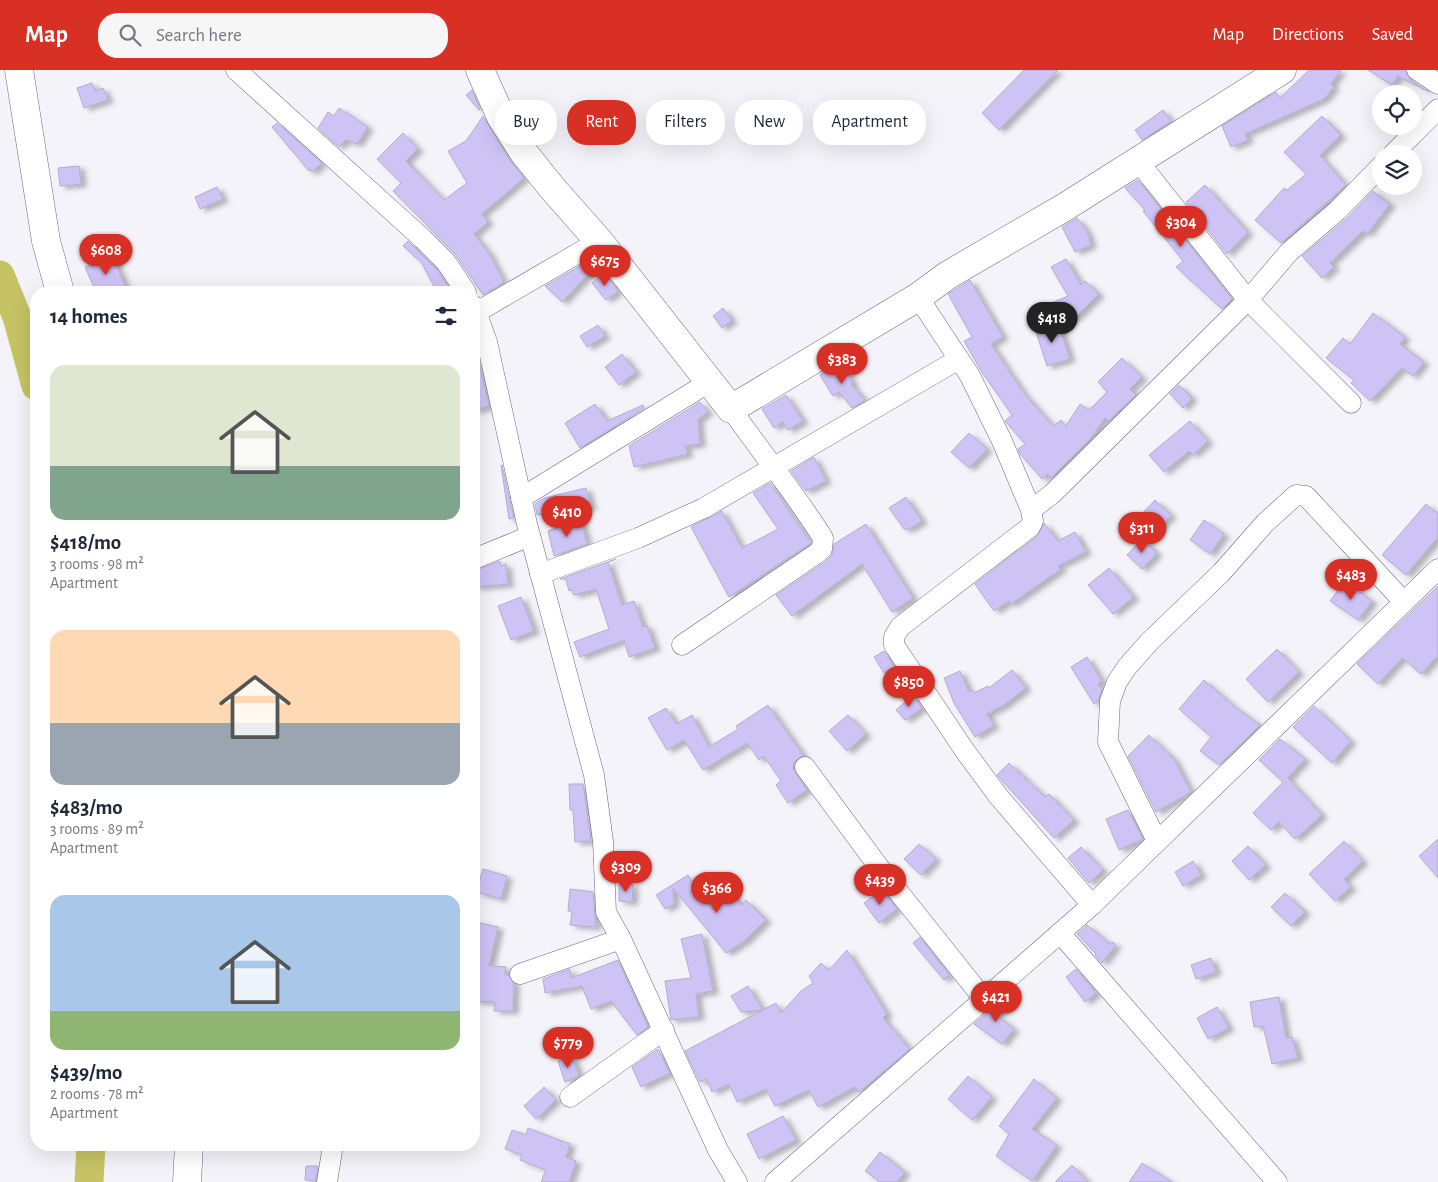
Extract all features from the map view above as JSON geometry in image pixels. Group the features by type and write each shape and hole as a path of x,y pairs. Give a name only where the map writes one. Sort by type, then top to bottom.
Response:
{"street":[{"path":"19,70 46,241 58,286"},
{"path":"236,70 423,239 446,262 462,286"},
{"path":"480,70 501,117 524,152 553,189 599,241 711,381 773,469 800,503 823,538 822,549 682,645"},
{"path":"731,409 918,297 948,275 1014,238 1282,70"},
{"path":"1417,70 1438,84"},
{"path":"1402,145 1438,109"},
{"path":"1138,161 1248,300 1351,403"},
{"path":"1031,510 1052,494 1248,300 1289,252 1338,210 1372,175"},
{"path":"480,306 599,241"},
{"path":"918,297 970,376 1002,441 1031,510 1033,521 1030,527 900,627 894,637 894,645 964,751 999,797 1092,905"},
{"path":"480,344 594,775 603,841 606,912 621,939 664,1030 682,1074 718,1150 737,1182"},
{"path":"540,574 638,538 679,519 773,469 959,359"},
{"path":"521,498 711,381"},
{"path":"1157,841 1108,742 1110,701 1117,682 1127,667 1179,612 1221,573 1264,523 1296,495 1306,496 1404,602"},
{"path":"480,557 530,536"},
{"path":"775,1182 983,998 1092,905 1438,569"},
{"path":"805,767 881,870 983,998"},
{"path":"1060,933 1277,1182"},
{"path":"520,974 621,939"},
{"path":"570,1097 664,1030"},
{"path":"187,1182 189,1151"},
{"path":"327,1182 332,1151"}],"building":[{"path":"1024,70 1058,70 999,130 982,113"},
{"path":"1309,70 1341,70 1331,84 1334,87 1324,99 1245,134 1248,140 1231,147 1222,126 1276,92 1280,98"},
{"path":"1368,70 1405,70 1410,80 1418,85 1398,76 1392,85"},
{"path":"92,83 95,91 103,88 108,100 84,108 77,88"},
{"path":"472,90 480,109 479,110 466,95"},
{"path":"339,108 368,127 357,144 346,140 339,147 318,128 328,112 334,116"},
{"path":"1163,110 1171,121 1142,140 1135,130"},
{"path":"483,116 495,136 495,145 501,145 524,178 482,214 488,222 474,234 489,253 504,282 483,295 480,286 477,286 455,254 393,191 401,183 377,159 403,133 418,149 406,161 444,200 467,183 448,151 466,141"},
{"path":"1322,116 1341,135 1320,155 1346,185 1281,243 1255,220 1284,188 1287,190 1306,174 1284,152"},
{"path":"277,123 322,163 312,172 310,169 309,171 272,127"},
{"path":"79,166 81,184 60,186 58,168"},
{"path":"1138,180 1232,299 1222,309 1176,267 1183,261 1143,211 1145,210 1125,188"},
{"path":"1205,185 1248,232 1227,254 1186,202"},
{"path":"217,187 223,199 200,209 195,197"},
{"path":"1372,192 1372,195 1378,195 1390,204 1367,234 1363,231 1330,263 1334,267 1322,278 1302,256 1346,219"},
{"path":"1077,218 1087,231 1091,245 1075,252 1062,227"},
{"path":"408,241 437,270 448,286 434,286 421,262 403,246"},
{"path":"112,255 125,286 93,286 85,267"},
{"path":"1066,259 1081,285 1085,281 1099,294 1076,317 1058,324 1049,304 1068,296 1051,267"},
{"path":"585,263 590,272 562,302 545,286"},
{"path":"604,273 618,291 606,300 592,283"},
{"path":"970,280 1003,337 991,344 1023,392 1053,426 1061,420 1066,426 1080,404 1089,410 1107,392 1098,382 1122,358 1142,377 1130,389 1136,395 1108,421 1105,418 1090,439 1051,478 1048,474 1042,479 1020,454 1018,449 1025,444 1005,421 1012,415 981,371 964,341 972,337 948,294"},
{"path":"723,308 732,320 722,328 713,316"},
{"path":"1373,313 1405,337 1400,344 1424,362 1413,376 1402,368 1370,401 1351,383 1354,380 1326,358 1343,338 1350,344"},
{"path":"1050,319 1061,332 1070,359 1047,366 1036,332"},
{"path":"598,325 605,336 587,347 580,336"},
{"path":"622,354 636,372 619,385 605,367"},
{"path":"840,362 853,383 851,384 865,400 852,408 839,392 833,396 820,375"},
{"path":"480,366 489,406 480,409"},
{"path":"1179,385 1192,398 1183,408 1170,394"},
{"path":"786,395 803,421 788,430 783,422 774,428 762,409"},
{"path":"700,402 708,412 698,419 700,444 685,446 688,454 634,467 629,446"},
{"path":"595,404 607,421 643,405 644,408 580,448 565,423"},
{"path":"1190,421 1208,441 1193,455 1189,451 1164,472 1149,455"},
{"path":"969,433 987,449 969,468 951,452"},
{"path":"814,457 826,481 806,491 791,471"},
{"path":"501,465 514,518 509,519"},
{"path":"770,483 811,543 729,597 691,527 722,511 742,548 778,529 753,493"},
{"path":"586,488 591,507 537,515 535,504 544,498"},
{"path":"906,497 922,521 909,529 904,529 889,508"},
{"path":"1155,500 1171,515 1153,534 1137,519"},
{"path":"1426,504 1438,514 1438,537 1406,575 1382,555"},
{"path":"581,520 587,544 554,556 548,531"},
{"path":"1204,520 1224,534 1210,554 1190,540"},
{"path":"1044,523 1058,541 1075,532 1086,552 1058,566 1061,569 1011,604 1009,601 994,611 975,584 1037,536"},
{"path":"866,524 913,598 892,612 862,564 792,616 776,595 824,563 832,555 834,544"},
{"path":"1142,539 1157,553 1142,569 1127,555"},
{"path":"616,559 608,562 622,605 634,601 643,627 647,625 655,648 629,657 624,640 580,657 574,642 609,629 596,589 574,595 572,590 569,591 566,579 560,579"},
{"path":"500,561 501,566 506,564 508,584 480,587 480,569"},
{"path":"1109,568 1134,597 1113,614 1088,585"},
{"path":"1345,581 1372,601 1358,620 1330,601"},
{"path":"1438,586 1438,655 1421,674 1402,658 1378,684 1357,664"},
{"path":"521,597 534,631 511,640 498,606"},
{"path":"1277,649 1299,672 1268,702 1246,679"},
{"path":"884,651 894,667 884,673 874,657"},
{"path":"1087,657 1102,681 1098,684 1102,690 1098,701 1094,704 1071,667"},
{"path":"1012,670 1026,688 1004,705 987,714 994,725 975,737 954,703 944,678 960,671 969,692 972,690 974,693 988,686 989,688"},
{"path":"1204,680 1235,707 1260,725 1219,765 1200,751 1211,737 1179,709"},
{"path":"913,695 922,708 905,720 896,710"},
{"path":"768,705 803,755 794,762 793,769 807,790 788,803 776,785 781,781 764,756 759,760 747,743 703,770 684,740 667,750 648,718 666,708 676,724 692,715 709,747 738,729 736,726"},
{"path":"1314,706 1351,741 1332,763 1293,727"},
{"path":"848,715 866,734 847,751 829,731"},
{"path":"1149,735 1174,759 1191,792 1156,812 1128,756"},
{"path":"1280,739 1305,759 1288,778 1322,815 1295,839 1279,822 1271,830 1253,813 1283,782 1259,760"},
{"path":"1009,763 1045,797 1049,794 1074,820 1054,838 997,775"},
{"path":"569,784 583,784 591,841 575,842 573,810 570,810"},
{"path":"1128,810 1143,839 1119,850 1106,819"},
{"path":"1438,839 1438,878 1419,856"},
{"path":"1344,841 1363,861 1344,879 1351,887 1335,901 1309,874"},
{"path":"919,844 936,859 921,875 904,859"},
{"path":"1248,846 1266,865 1249,880 1232,861"},
{"path":"1081,847 1103,870 1089,883 1068,858"},
{"path":"1193,861 1201,875 1183,886 1175,872"},
{"path":"483,869 507,876 501,899 480,893 480,879"},
{"path":"688,875 706,905 708,903 713,910 733,894 741,905 746,900 766,920 746,940 726,953 673,888 674,904 665,909 656,895"},
{"path":"619,884 633,884 632,902 619,901"},
{"path":"570,889 593,892 596,927 570,925 572,912 568,911"},
{"path":"882,890 897,909 879,923 864,903"},
{"path":"1285,893 1305,912 1291,926 1271,907"},
{"path":"480,923 498,927 489,966 506,967 505,975 509,975 514,984 513,1011 494,1011 495,1002 480,1001"},
{"path":"1087,925 1110,944 1113,942 1116,945 1102,963 1077,934"},
{"path":"702,934 713,991 696,994 699,1017 671,1020 665,981 691,978 681,939"},
{"path":"920,937 949,975 944,980 913,943"},
{"path":"847,950 887,1014 883,1018 910,1049 859,1092 855,1087 818,1107 809,1090 775,1106 766,1089 737,1102 729,1084 712,1092 706,1079 700,1082 685,1051 776,1003 781,1013 801,991 813,983 809,976 821,963 829,970"},
{"path":"1211,958 1216,972 1196,979 1191,965"},
{"path":"618,960 648,1027 637,1035 611,1001 591,1009 582,986 545,993 543,979 570,969 571,978"},
{"path":"1076,969 1096,993 1085,1002 1066,977"},
{"path":"748,986 763,1010 741,1012 731,996"},
{"path":"1279,997 1286,1038 1292,1037 1298,1058 1272,1064 1263,1026 1254,1027 1250,1002"},
{"path":"1004,998 1009,1004 996,1015 1014,1029 1002,1044 974,1024"},
{"path":"1217,1007 1229,1028 1208,1039 1197,1018"},
{"path":"658,1049 670,1073 641,1087 632,1067"},
{"path":"572,1056 579,1076 565,1082 558,1061"},
{"path":"968,1076 992,1097 972,1120 948,1099"},
{"path":"1034,1079 1057,1098 1032,1129 1057,1145 1032,1181 996,1156 1009,1134 999,1126"},
{"path":"544,1087 556,1100 536,1119 524,1106"},
{"path":"783,1116 796,1140 759,1159 747,1134"},
{"path":"528,1128 570,1144 566,1157 576,1161 569,1182 541,1182 546,1170 520,1160 522,1155 505,1149 512,1130 526,1135"},
{"path":"880,1152 905,1172 897,1182 880,1182 865,1171"},
{"path":"1142,1163 1172,1182 1129,1182"},
{"path":"1072,1165 1088,1182 1055,1182"},
{"path":"306,1166 318,1166 315,1181 305,1180"}],"waterway":[{"path":"0,275 17,317 30,364"},
{"path":"89,1182 91,1151"}]}
